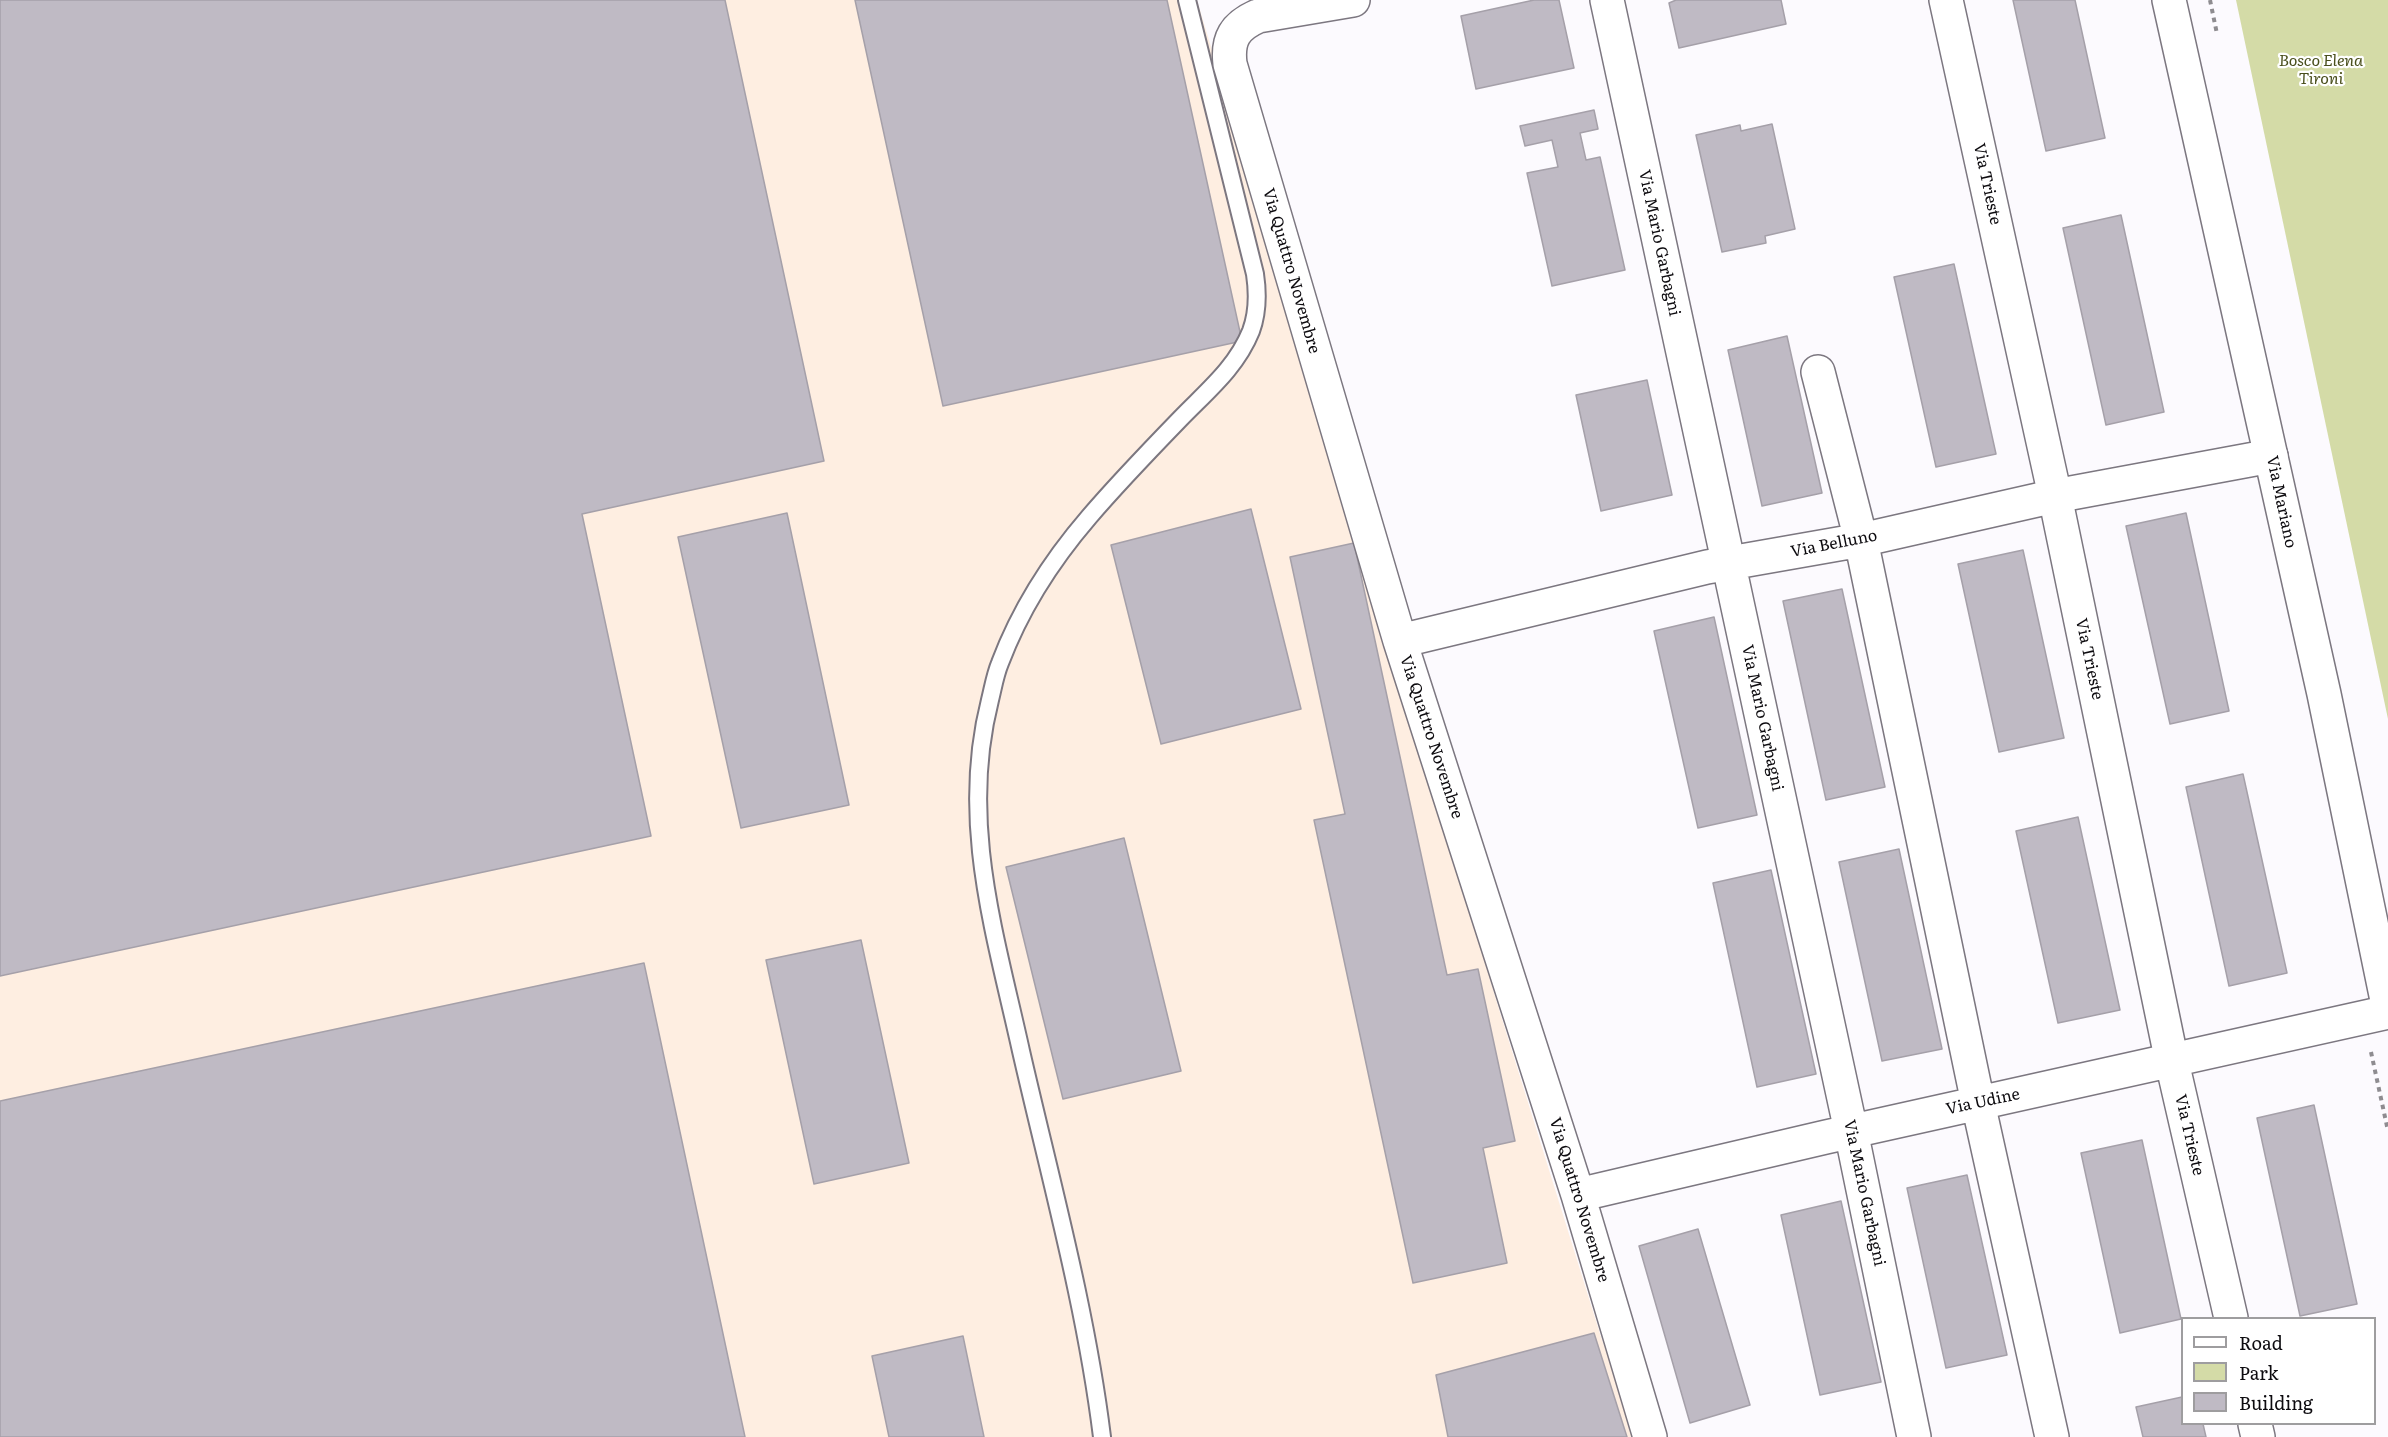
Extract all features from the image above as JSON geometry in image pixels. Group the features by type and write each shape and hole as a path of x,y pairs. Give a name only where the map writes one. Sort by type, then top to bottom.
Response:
{"street":[{"name":"Via Quattro Novembre","path":"1353,0 1258,16 1239,26 1233,33 1229,42 1230,64 1400,640 1578,1195 1650,1437"},
{"name":"Via Mario Garbagni","path":"1607,0 1851,1131 1914,1437"},
{"name":"Via Trieste","path":"1946,0 2055,496 2172,1062 2231,1317"},
{"name":"Via Mariano","path":"2169,0 2324,694 2388,1005"},
{"path":"1818,372 1861,540 1978,1103 2052,1437"},
{"name":"Via Belluno","path":"1400,640 1729,562 1861,540 2055,496 2271,456"},
{"name":"Via Udine","path":"1578,1195 1851,1131 2172,1062 2388,1012"}],"lane":[{"path":"1102,1437 1097,1398 1076,1293 983,881 977,804 978,760 986,714 999,665 1017,625 1047,573 1080,528 1111,492 1223,377 1239,355 1257,311 1258,294 1255,274 1187,0"}],"shaded area":[{"path":"0,0 1197,0 1498,1006 1601,1337 1636,1437 0,1437"}],"green space":[{"name":"Bosco Elena Tironi","path":"2236,0 2388,0 2388,719"}],"building":[{"path":"0,0 725,0 824,461 582,514 651,836 0,976"},
{"path":"855,0 1167,0 1242,341 943,406"},
{"path":"1534,0 1559,0 1574,68 1476,89 1461,16"},
{"path":"1676,0 1781,0 1786,24 1679,48 1669,3"},
{"path":"2013,0 2075,0 2105,138 2046,151"},
{"path":"1594,110 1598,129 1580,133 1586,160 1600,157 1625,270 1552,286 1527,173 1558,167 1552,140 1525,146 1520,126"},
{"path":"1772,124 1795,229 1765,236 1766,243 1722,252 1696,135 1740,125 1741,131"},
{"path":"2121,215 2164,412 2106,425 2063,228"},
{"path":"1954,264 1996,454 1936,467 1894,277"},
{"path":"1787,336 1822,493 1762,506 1728,350"},
{"path":"1647,380 1672,495 1601,511 1576,395"},
{"path":"1251,509 1301,709 1161,744 1111,545"},
{"path":"787,513 849,805 741,828 678,537"},
{"path":"2186,513 2229,711 2170,724 2126,526"},
{"path":"1354,543 1447,975 1478,969 1515,1141 1483,1148 1507,1263 1413,1283 1314,820 1345,814 1290,557"},
{"path":"2023,550 2064,738 1999,752 1958,564"},
{"path":"1842,589 1885,787 1826,800 1783,601"},
{"path":"1714,617 1757,815 1698,828 1654,631"},
{"path":"2243,774 2287,973 2229,986 2186,787"},
{"path":"2078,817 2120,1010 2058,1023 2016,831"},
{"path":"1124,838 1181,1071 1063,1099 1006,867"},
{"path":"1899,849 1942,1049 1882,1061 1839,862"},
{"path":"1771,870 1816,1074 1757,1087 1713,883"},
{"path":"861,940 909,1163 814,1184 766,960"},
{"path":"644,963 745,1437 0,1437 0,1101"},
{"path":"2314,1105 2357,1304 2300,1316 2257,1118"},
{"path":"2142,1140 2181,1319 2120,1333 2081,1153"},
{"path":"1967,1175 2007,1355 1946,1368 1907,1188"},
{"path":"1841,1201 1881,1382 1820,1395 1781,1215"},
{"path":"1698,1229 1750,1405 1690,1423 1639,1246"},
{"path":"1594,1333 1627,1437 1448,1437 1436,1375"},
{"path":"963,1336 984,1437 889,1437 872,1356"},
{"path":"2181,1397 2181,1425 2203,1425 2206,1437 2143,1437 2136,1407"}]}
